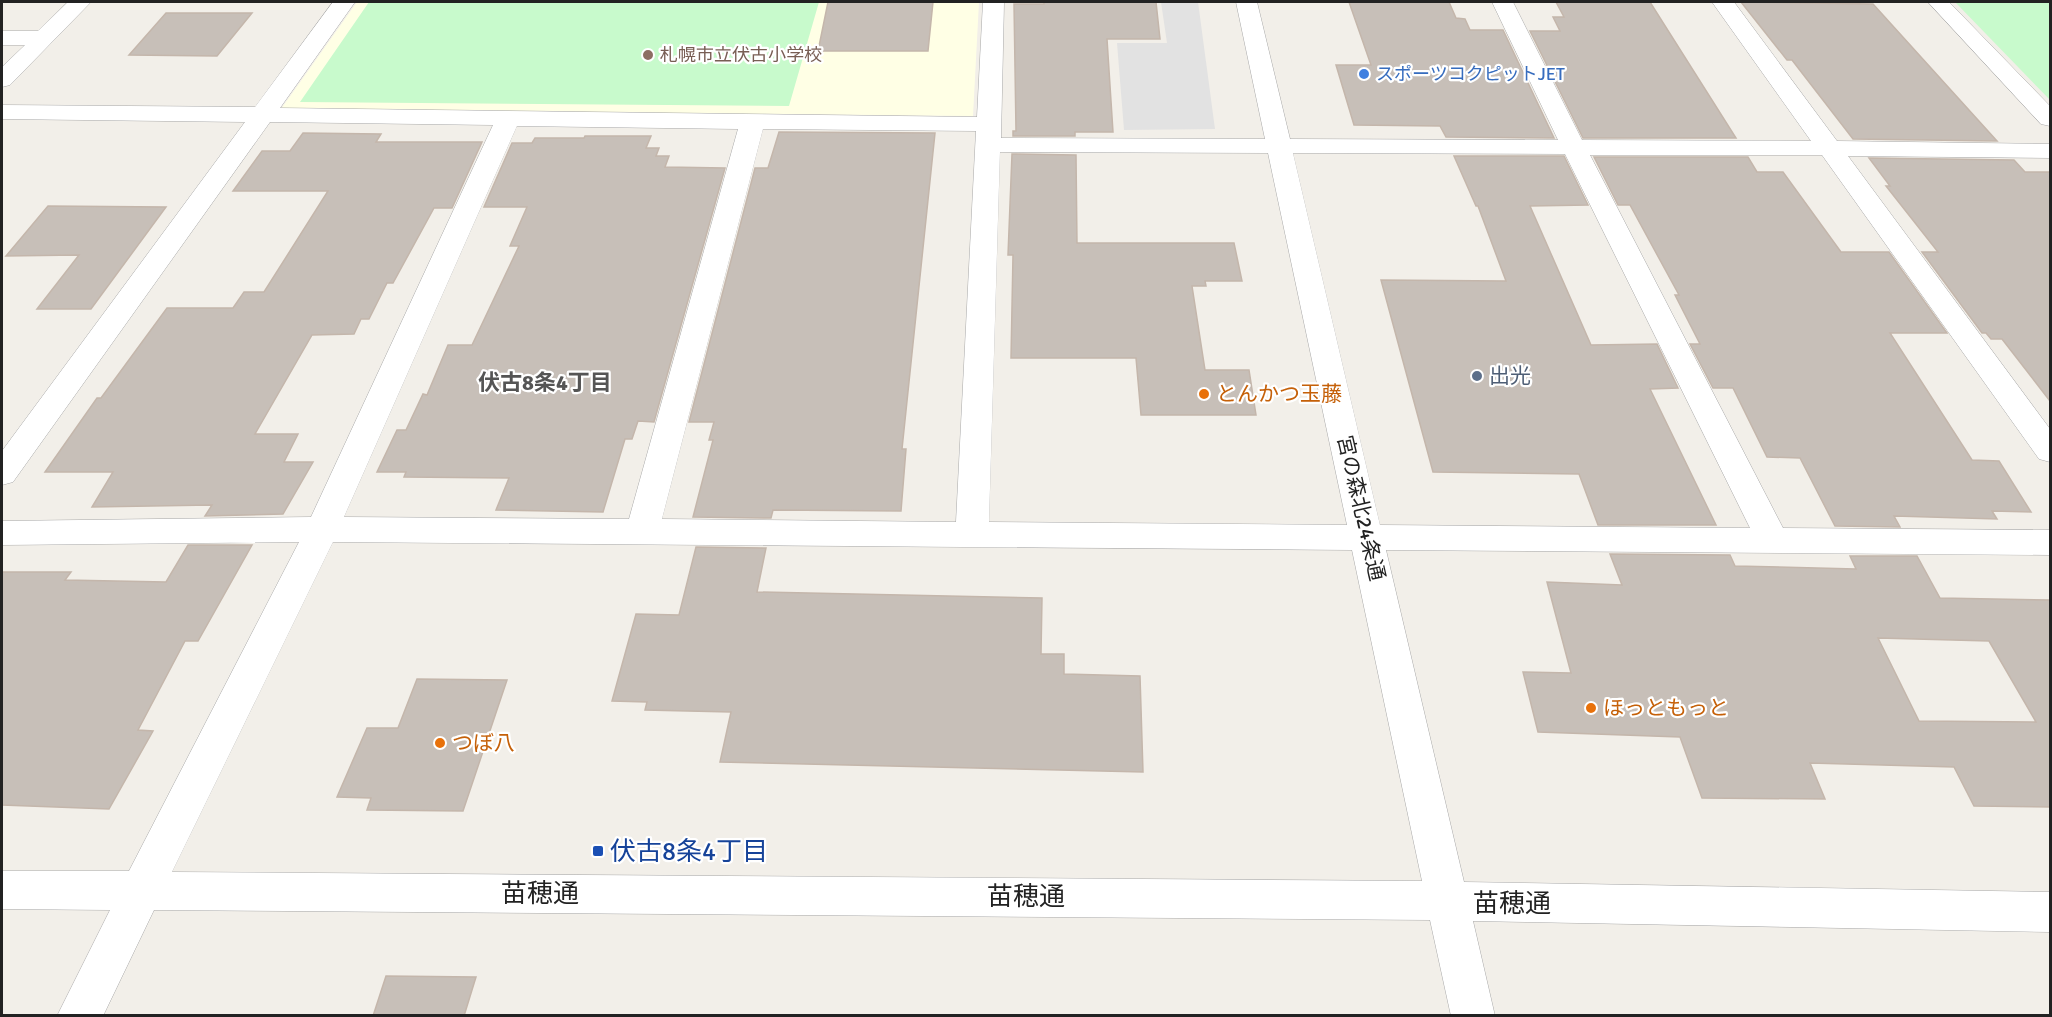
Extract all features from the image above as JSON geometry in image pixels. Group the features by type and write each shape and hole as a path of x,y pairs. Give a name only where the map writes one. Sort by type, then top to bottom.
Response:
{"street":[{"path":"2,80 80,2"},
{"path":"2,474 344,2"},
{"path":"972,535 994,2"},
{"name":"宮の森北24条通","path":"1247,2 1473,1016"},
{"path":"1503,2 1573,146 1772,539"},
{"path":"1723,2 2050,451"},
{"path":"1938,2 2050,119"},
{"path":"2,38 43,38"},
{"path":"2,112 264,114 752,123 1279,147 1573,146 2050,151"},
{"path":"79,1016 322,529 507,120"},
{"path":"642,531 752,123"},
{"path":"2,533 322,529 2050,543"},
{"name":"苗穂通","path":"2,890 1281,898 1448,903 1612,903 2050,912"}],"shaded area":[{"name":"札幌市立伏古小学校","path":"357,2 979,2 973,116 281,109"},
{"path":"1161,2 1198,2 1215,129 1124,130 1117,43 1167,43"}],"green space":[{"name":"札幌市立伏古小学校","path":"369,2 819,2 789,106 300,102"},
{"path":"1955,2 2050,2 2050,100"}],"building":[{"path":"828,2 933,2 928,51 818,51"},
{"path":"1044,2 1156,2 1160,39 1107,39 1113,132 1075,132 1075,136 1013,136 1013,131 1016,131 1014,4 1044,4"},
{"path":"1349,2 1449,2 1456,18 1465,19 1470,30 1503,30 1554,138 1446,137 1440,126 1354,125 1336,65 1371,65"},
{"path":"1556,2 1650,2 1736,138 1583,138 1530,31 1560,31 1553,17 1564,17"},
{"path":"1741,2 1873,4 1997,141 1853,139 1792,60 1787,60"},
{"path":"166,13 252,13 217,56 129,55"},
{"path":"779,132 935,133 902,449 906,449 901,511 773,510 771,518 693,517 713,440 709,440 714,422 689,422 755,168 768,168"},
{"path":"303,133 381,134 376,142 482,142 452,208 434,208 393,283 387,283 369,319 361,319 354,334 312,335 255,434 298,434 284,462 313,462 283,514 205,516 212,505 92,507 113,472 45,472 97,398 101,398 167,308 233,308 244,292 264,292 328,191 233,191 262,151 290,151"},
{"path":"585,136 651,136 646,148 659,148 656,156 669,156 665,167 725,168 654,422 638,421 632,439 625,439 603,512 496,510 509,478 404,477 406,472 377,472 397,430 406,430 423,394 427,395 448,345 472,345 519,246 510,246 527,207 484,207 512,143 532,143 535,138 584,138"},
{"path":"1012,154 1076,155 1077,243 1234,243 1242,281 1205,281 1206,286 1192,286 1205,370 1249,370 1256,415 1141,415 1136,358 1011,358 1013,255 1008,255"},
{"path":"1454,156 1564,156 1588,205 1530,206 1591,345 1657,344 1678,388 1650,389 1716,525 1598,525 1579,474 1433,472 1381,280 1506,281 1478,206 1476,206"},
{"path":"1594,157 1748,157 1757,172 1783,172 1841,252 1889,252 1947,333 1890,333 1972,460 1999,461 2031,512 1992,511 1997,519 1894,516 1900,527 1835,526 1800,458 1767,457 1733,388 1713,388 1690,344 1700,344 1675,295 1679,295 1630,205 1618,205"},
{"path":"1869,158 2014,160 2025,172 2050,172 2050,401 2002,339 1991,339 1986,333 1982,333 1922,252 1938,252 1886,186 1890,186"},
{"path":"48,206 166,207 91,309 37,309 79,255 6,256"},
{"path":"188,545 252,545 198,641 185,641 138,730 153,731 109,809 2,805 2,572 71,572 65,580 166,582"},
{"path":"696,547 766,548 757,592 1042,598 1041,654 1064,654 1064,674 1140,676 1143,772 720,762 731,712 645,710 647,702 612,701 636,614 679,615"},
{"path":"1610,554 1730,555 1735,566 1856,569 1850,556 1917,556 1940,598 2050,600 2050,807 1974,806 1954,767 1810,763 1825,799 1702,798 1680,737 1538,732 1523,672 1571,673 1547,582 1622,585","holes":["1878,638 1989,641 2036,722 1919,721"]},
{"path":"417,679 507,680 463,811 367,810 371,798 337,797 367,728 398,728"},
{"path":"386,976 476,977 464,1016 373,1016"}],"place":[{"name":"札幌市立伏古小学校","path":"648,55"},
{"name":"スポーツコクピットJET","path":"1364,74"},
{"name":"出光","path":"1477,376"},
{"name":"とんかつ玉藤","path":"1204,394"},
{"name":"ほっともっと","path":"1591,708"},
{"name":"つぼ八","path":"440,743"},
{"name":"伏古8条4丁目","path":"598,851"}],"district":[{"name":"伏古8条4丁目","path":"545,382"}]}
